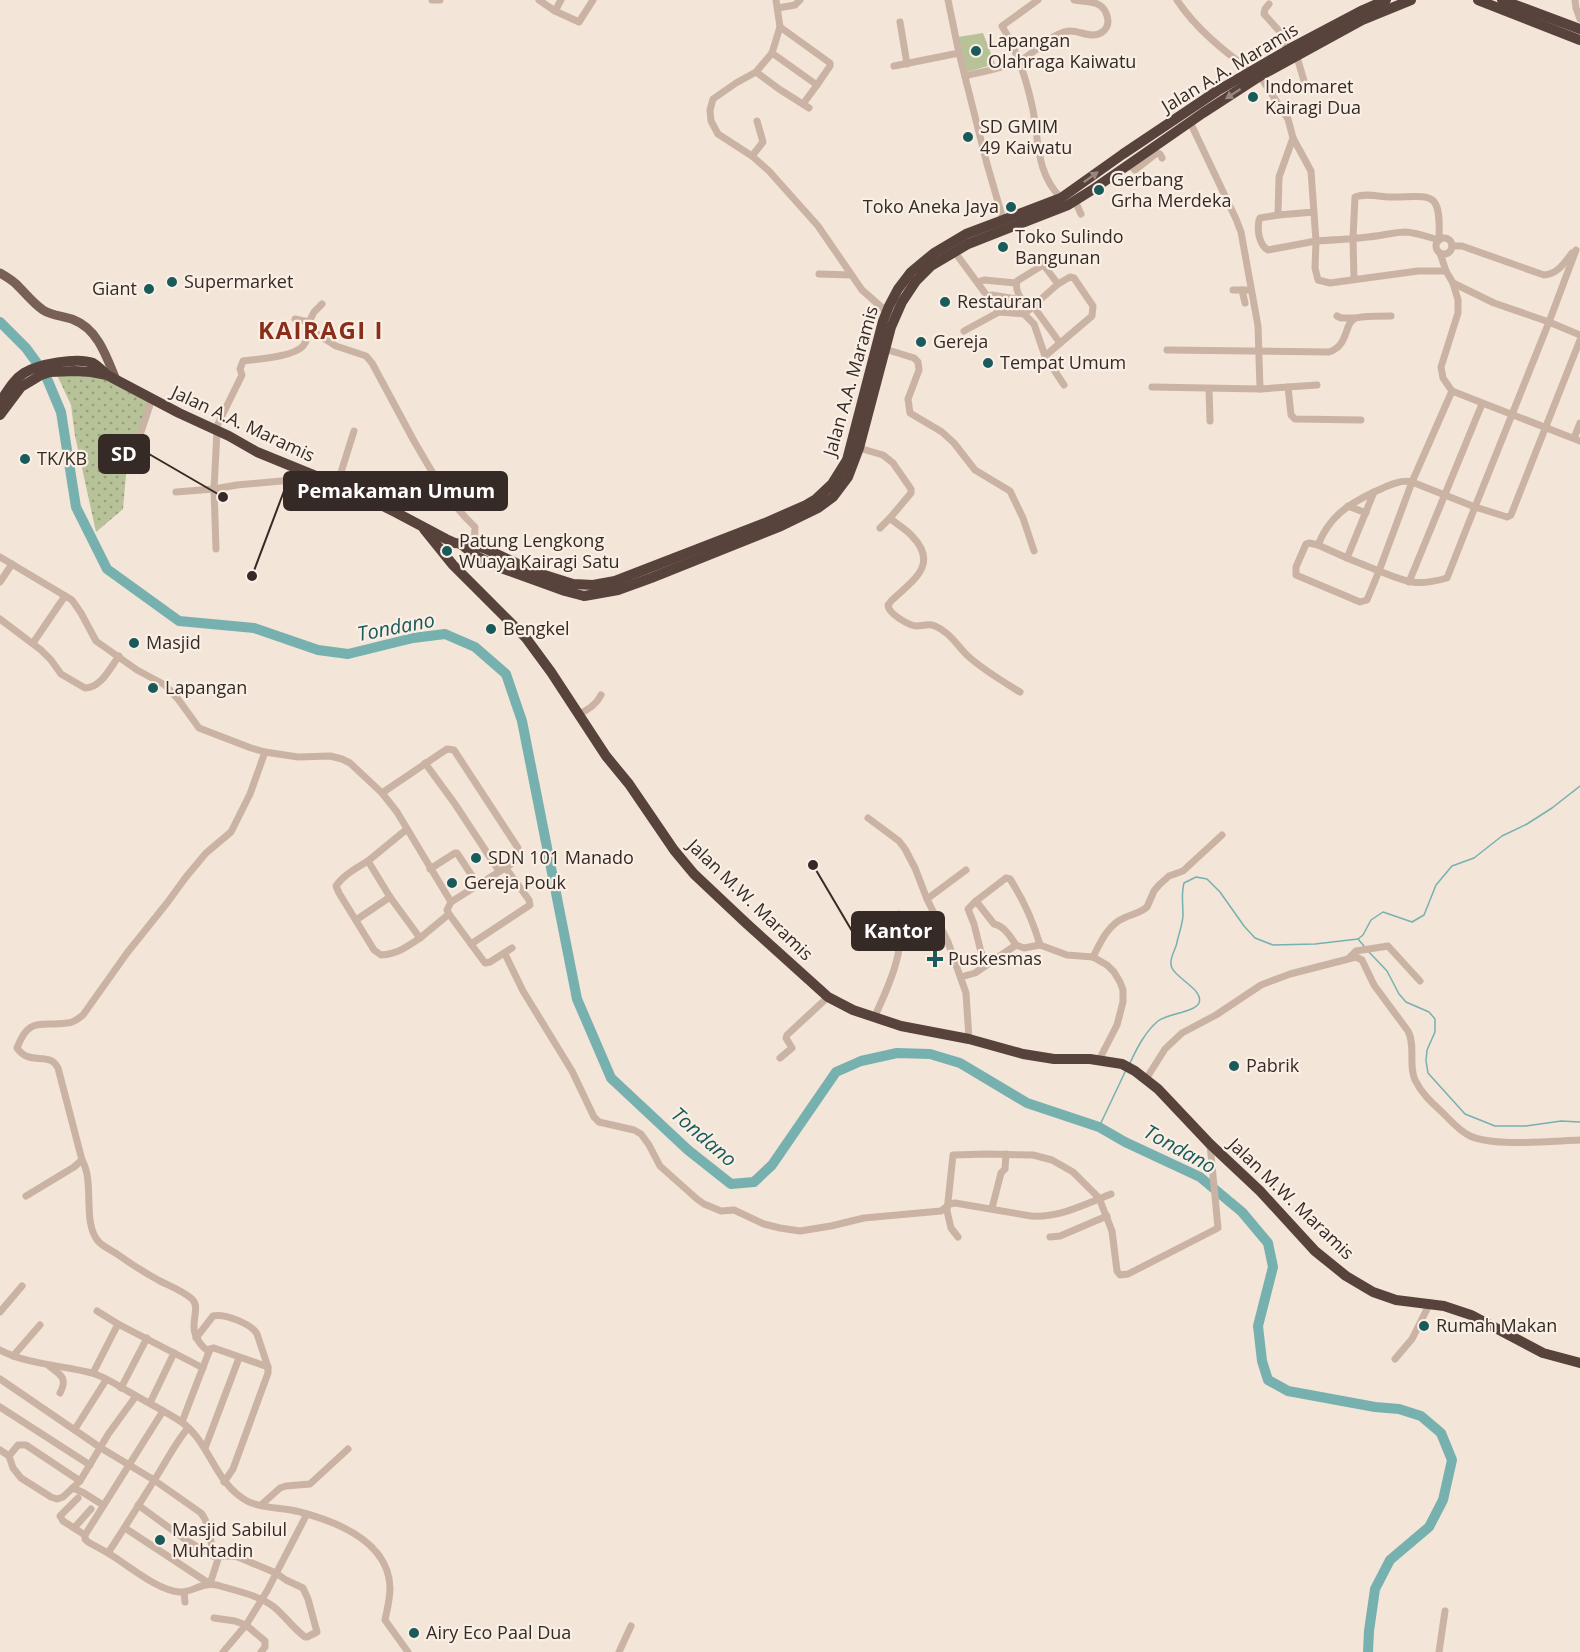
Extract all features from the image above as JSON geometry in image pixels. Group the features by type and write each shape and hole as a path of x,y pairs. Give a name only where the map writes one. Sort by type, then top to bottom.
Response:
{"highway":[{"name":"Jalan A.A. Maramis","path":"1292,54 1370,4 1386,0"},
{"path":"662,569 781,526 818,508 833,497 845,482 859,448 891,327 907,294 932,266 954,251 975,241 1060,209 1075,201 1122,164 1190,122 1256,74 1362,20 1411,0"},
{"path":"1478,0 1580,40"},
{"path":"1502,0 1580,29"},
{"name":"Jalan A.A. Maramis","path":"112,378 268,457 378,502 422,527 469,548 501,568 584,596 618,590 697,549 784,515 816,499 832,484 847,460 887,312 898,289 911,272 934,253 966,234 1061,198 1122,164 1217,91 1256,74"},
{"path":"0,402 15,381 75,366 112,378"},
{"path":"0,415 26,377"},
{"name":"Jalan M.W. Maramis","path":"422,527 453,565 526,638 606,756 694,874 828,997 853,1010 901,1026 969,1039 1036,1056 1054,1059 1099,1060 1122,1064 1158,1089 1209,1144 1260,1191 1315,1251 1346,1276 1373,1292 1396,1300 1430,1303 1471,1315 1537,1350 1580,1363"},
{"path":"453,565 469,548"}],"main road":[{"path":"0,273 18,286 41,309 81,323 94,335 102,348 112,378"}],"street":[{"path":"432,0 440,0"},
{"path":"538,0 579,22 593,0"},
{"path":"555,11 561,0"},
{"path":"800,0 795,5 777,4 780,27 772,53 756,72 713,99 710,110 711,121 718,134 752,156 769,171 818,226 862,290 887,312"},
{"path":"948,0 959,53 1003,219"},
{"path":"1038,0 1002,26 1020,61 1033,109 1042,169 1054,192 1061,198"},
{"path":"965,76 1020,61 1049,39 1067,31 1092,35 1106,29 1109,20 1104,7 1096,3 1074,0"},
{"path":"1178,0 1189,17 1214,41 1256,74 1288,119 1293,138 1311,171 1316,241 1315,268 1318,280 1330,283 1418,271 1446,271"},
{"path":"1575,0 1580,19"},
{"path":"1269,4 1263,14 1282,34 1307,91"},
{"path":"900,22 907,64"},
{"path":"756,72 806,106 830,66 830,63 780,27"},
{"path":"772,53 817,85"},
{"path":"894,66 959,53"},
{"path":"752,156 763,142 757,121"},
{"path":"1190,122 1239,227 1258,326 1260,389"},
{"path":"1278,215 1279,179 1293,138"},
{"path":"1122,164 1135,170 1157,153 1162,158"},
{"path":"1354,279 1355,197 1358,195 1429,197 1439,213 1439,240 1436,247 1453,283 1458,300 1458,313 1441,367 1443,378 1452,391 1577,440 1580,423"},
{"path":"1075,201 1081,214"},
{"path":"1314,212 1264,217 1259,220 1258,231 1266,250 1316,241 1406,232 1439,240 1449,239 1451,250 1448,254 1440,253"},
{"path":"1452,246 1462,246 1544,275 1559,269 1576,250 1447,578 1418,584 1409,582 1379,571 1347,558 1318,545 1309,543 1304,548 1295,571 1296,575 1359,602 1367,600 1379,571 1412,482 1452,391"},
{"path":"954,251 999,312"},
{"path":"978,282 984,280 1016,283 1041,262 1058,284"},
{"path":"819,274 851,275"},
{"path":"964,331 999,312 1029,310 1058,284 1068,277 1074,278 1093,306 1092,316 1045,356"},
{"path":"1016,283 1016,290 1029,310 1045,356 1064,385"},
{"path":"1453,283 1494,303 1580,335"},
{"path":"1233,290 1251,290"},
{"path":"1242,290 1245,303"},
{"path":"988,297 992,295 1023,300"},
{"path":"309,322 314,312 322,304"},
{"path":"1029,310 1060,344"},
{"path":"1337,316 1341,318 1391,316"},
{"path":"1167,350 1329,352 1338,348 1343,342 1350,323 1355,318"},
{"path":"295,319 309,322"},
{"path":"309,322 316,334 336,346 366,356 372,363 403,423 442,489 462,515 475,527 469,548"},
{"path":"216,549 214,489 216,430 242,375 240,369 243,361 291,353 302,347 313,330"},
{"path":"1318,545 1329,524 1348,506 1389,485 1406,481 1507,518 1511,515 1580,340"},
{"path":"885,350 914,358 918,362 919,369 908,399 910,413 942,432 954,443 975,470 1010,491 1023,518 1034,551"},
{"path":"1152,387 1260,389 1317,385"},
{"path":"1288,387 1291,415 1295,419 1361,420"},
{"path":"1209,389 1210,421"},
{"path":"133,466 152,399"},
{"path":"1409,582 1482,404"},
{"path":"337,485 354,431"},
{"path":"859,448 883,455 893,463 911,489 911,492 880,528"},
{"path":"176,492 292,480 310,474"},
{"path":"1347,558 1374,492"},
{"path":"1348,506 1366,513"},
{"path":"890,518 915,539 925,560 919,574 891,601 888,605 889,609 900,620 911,625 933,625 945,631 969,657 998,680 1020,692"},
{"path":"0,557 72,600 96,641 137,670 170,689 199,728 265,752 298,757 330,756 350,763 382,793 407,829 451,902"},
{"path":"0,582 12,564"},
{"path":"33,643 66,596"},
{"path":"0,619 33,643 51,660 61,674 85,688 94,687 119,656"},
{"path":"578,714 597,702 601,694"},
{"path":"382,793 447,749 454,750 518,848 518,858 451,902 448,906 449,914 485,963 488,964 513,948"},
{"path":"209,1352 199,1344 196,1338 194,1301 97,1241 90,1214 87,1171 82,1160 58,1068 53,1061 22,1055 17,1048 21,1037 30,1027 37,1024 67,1023 84,1015 127,953 186,877 206,853 231,832 250,794 265,752"},
{"path":"425,763 502,869 529,900 530,905 471,944"},
{"path":"868,818 899,841 906,849 915,868 961,977 966,993 969,1039"},
{"path":"407,829 339,882 336,886 339,893 374,950 381,955 398,952 420,938 449,914"},
{"path":"1093,957 1109,930 1119,921 1147,907 1159,885 1169,876 1183,871 1222,835"},
{"path":"430,869 457,853 478,885"},
{"path":"368,861 390,897 420,938"},
{"path":"927,899 966,870"},
{"path":"988,964 981,952 968,909 1006,878 1010,879 1026,906 1040,945"},
{"path":"356,920 390,897"},
{"path":"976,901 994,924 1000,926 1016,945 1024,948 1040,945 1067,955 1093,957 1107,965 1113,972 1123,990 1123,1002 1117,1024 1099,1060"},
{"path":"874,1018 890,986 902,924 899,914"},
{"path":"961,977 975,973 1016,945"},
{"path":"1347,960 1356,951 1388,946 1420,981"},
{"path":"505,954 523,990 572,1071 594,1117 599,1122 634,1130 641,1134 660,1166 697,1199 717,1210 734,1210 764,1224 789,1231 800,1231 864,1218 941,1210 955,1203 1031,1216 1044,1216 1082,1206 1111,1194"},
{"path":"1146,1079 1165,1049 1182,1033 1216,1015 1261,985 1290,974 1356,957 1362,960 1374,986 1412,1038 1412,1066 1414,1077 1422,1093 1463,1132 1492,1142 1580,1140"},
{"path":"780,1058 792,1048 787,1041 787,1035 828,997"},
{"path":"958,1237 951,1228 947,1206 953,1155 1006,1154 1045,1157 1073,1172 1099,1198 1112,1231 1117,1271 1120,1275 1136,1270 1218,1228 1209,1144"},
{"path":"992,1208 1005,1169 1006,1154"},
{"path":"26,1196 82,1160"},
{"path":"1050,1237 1060,1236 1107,1216"},
{"path":"0,1312 22,1286"},
{"path":"1395,1359 1412,1339 1430,1303"},
{"path":"97,1311 203,1368"},
{"path":"196,1338 213,1316 222,1315 248,1325 257,1334 268,1367 268,1373 233,1469 224,1482"},
{"path":"93,1373 118,1324"},
{"path":"13,1356 40,1325"},
{"path":"121,1388 147,1338"},
{"path":"182,1422 210,1349 214,1348 268,1367"},
{"path":"0,1350 19,1359 93,1373 182,1422 206,1448 224,1482 248,1502 307,1514 329,1521 357,1535 383,1560 389,1577 390,1589 385,1620 408,1652"},
{"path":"150,1403 174,1353"},
{"path":"206,1448 239,1358"},
{"path":"50,1365 64,1380 65,1385 60,1393"},
{"path":"0,1379 201,1513 205,1518 216,1556 210,1584"},
{"path":"75,1429 106,1380"},
{"path":"0,1450 9,1456 13,1468 21,1478 51,1497 59,1499 80,1481 109,1433 136,1396"},
{"path":"0,1407 90,1465"},
{"path":"85,1535 163,1411"},
{"path":"108,1553 188,1428"},
{"path":"9,1456 18,1445 26,1445 80,1481"},
{"path":"261,1505 280,1488 310,1484 348,1449"},
{"path":"74,1488 84,1492 103,1506"},
{"path":"78,1498 60,1516 63,1521 85,1535 88,1542 165,1588 184,1592 210,1584"},
{"path":"125,1528 210,1584 262,1599 273,1606 305,1636 308,1637 316,1632 303,1588 276,1573 238,1557 216,1556 186,1540 138,1505"},
{"path":"74,1528 91,1509"},
{"path":"223,1652 246,1624 262,1599 307,1514"},
{"path":"184,1592 184,1602"},
{"path":"1439,1652 1445,1611"},
{"path":"214,1618 246,1624 265,1641 265,1647 261,1652"},
{"path":"619,1652 631,1626"}],"green space":[{"name":"Lapangan Olahraga Kaiwatu","path":"983,33 995,64 967,72 958,37"},
{"path":"92,373 150,399 126,475 123,509 96,532 75,436 71,405 57,375"}],"waterway":[{"name":"Tondano","path":"0,322 26,348 45,374 61,412 76,507 107,569 179,621 254,628 318,650 348,654 413,638 445,634 475,647 506,674 522,721 577,999 611,1078 688,1150 731,1184 754,1182 772,1165 836,1072 861,1061 897,1053 930,1054 960,1063 1027,1103 1099,1127 1125,1142 1200,1177 1242,1212 1268,1243 1273,1267 1258,1326 1262,1361 1268,1380 1288,1391 1375,1407 1399,1409 1421,1416 1441,1433 1452,1460 1443,1500 1429,1527 1390,1560 1375,1589 1368,1652"},
{"path":"1130,1063 1153,1025 1168,1016 1192,1009 1199,1003 1198,994 1175,972 1171,965 1183,915 1184,883 1196,877 1207,879 1220,892 1255,938 1273,945 1315,944 1358,939 1363,935 1371,920 1383,912 1412,922 1424,915 1436,885 1452,866 1474,858 1502,836 1552,808 1580,786"},
{"path":"1358,939 1364,946"},
{"path":"1369,952 1387,971 1406,1002 1429,1012 1435,1019 1435,1032 1427,1050 1428,1073 1465,1114 1495,1126 1526,1126 1561,1121 1580,1122"},
{"path":"1099,1127 1126,1070"}],"place":[{"name":"Lapangan Olahraga Kaiwatu","path":"976,51"},
{"name":"Indomaret Kairagi Dua","path":"1253,97"},
{"name":"SD GMIM 49 Kaiwatu","path":"968,137"},
{"name":"Gerbang Grha Merdeka","path":"1099,190"},
{"name":"Toko Aneka Jaya","path":"1011,207"},
{"name":"Toko Sulindo Bangunan","path":"1003,247"},
{"name":"Supermarket","path":"172,282"},
{"name":"Giant","path":"149,289"},
{"name":"Restauran","path":"945,302"},
{"name":"Gereja","path":"921,342"},
{"name":"Tempat Umum","path":"988,363"},
{"name":"TK/KB","path":"25,459"},
{"name":"SD","path":"223,497"},
{"name":"Patung Lengkong Wuaya Kairagi Satu","path":"447,551"},
{"name":"Pemakaman Umum","path":"252,576"},
{"name":"Bengkel","path":"491,629"},
{"name":"Masjid","path":"134,643"},
{"name":"Lapangan","path":"153,688"},
{"name":"SDN 101 Manado","path":"476,858"},
{"name":"Kantor","path":"813,865"},
{"name":"Gereja Pouk","path":"452,883"},
{"name":"Puskesmas","path":"935,959"},
{"name":"Pabrik","path":"1234,1066"},
{"name":"Rumah Makan","path":"1424,1326"},
{"name":"Masjid Sabilul Muhtadin","path":"160,1540"},
{"name":"Airy Eco Paal Dua","path":"414,1633"}],"district":[{"name":"KAIRAGI I","path":"321,331"}]}
